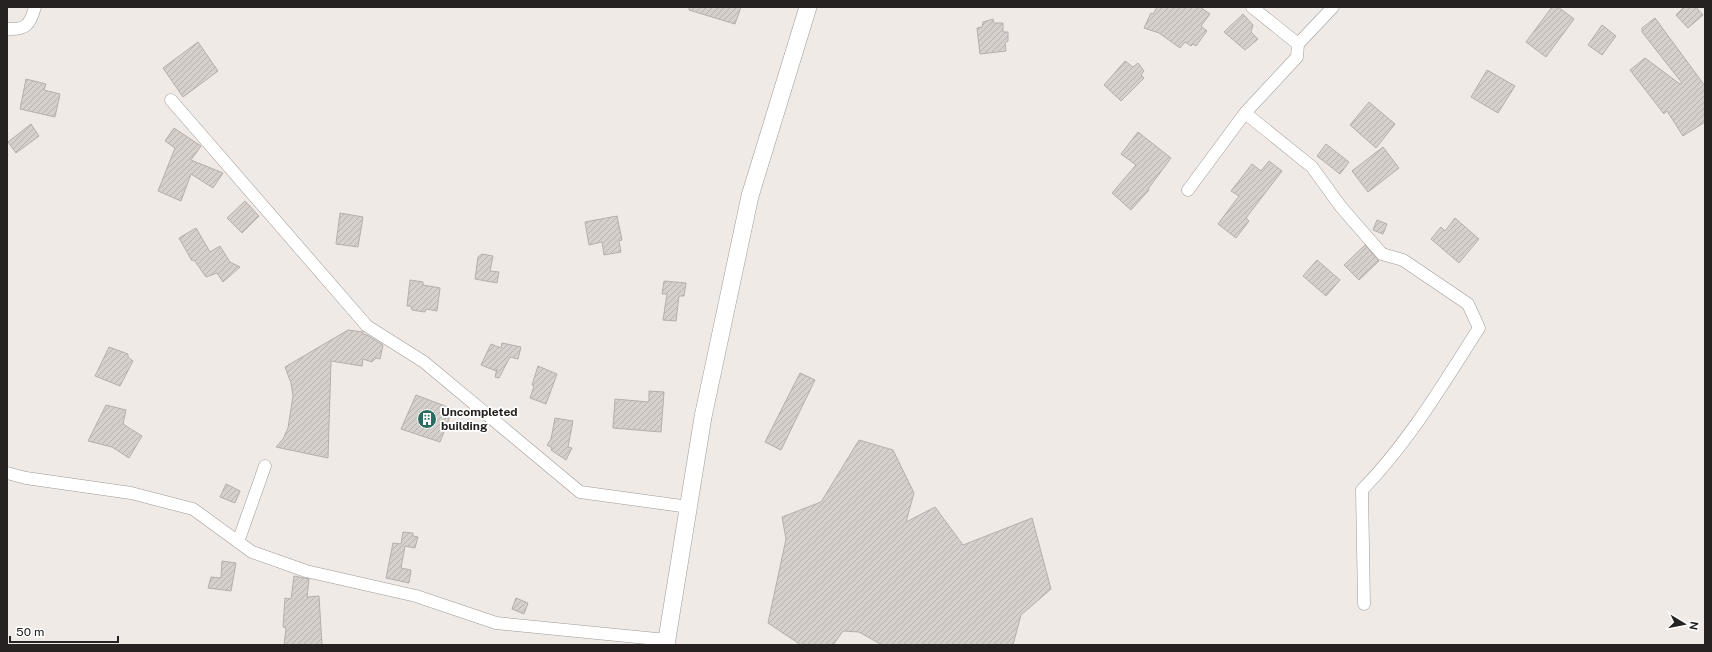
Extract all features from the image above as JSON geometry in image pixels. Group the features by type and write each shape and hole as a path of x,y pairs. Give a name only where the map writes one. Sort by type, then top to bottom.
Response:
{"main road":[{"path":"666,643 703,417 750,196 808,7"}],"street":[{"path":"7,29 19,30 27,26 35,7"},
{"path":"1252,7 1298,44"},
{"path":"1188,190 1245,113 1297,57 1298,44 1333,7"},
{"path":"171,100 368,326 424,362 580,492 688,507"},
{"path":"1245,113 1312,167 1341,207 1382,254 1403,260 1468,304 1479,328 1415,427 1380,472 1362,490 1364,604"},
{"path":"238,542 265,466"},
{"path":"7,472 26,478 131,493 193,509 252,552 306,571 416,596 496,623 666,643"}],"building":[{"path":"689,7 741,7 735,24 689,10"},
{"path":"1157,7 1200,7 1210,14 1201,26 1207,31 1196,46 1193,44 1191,46 1185,42 1180,48 1159,33 1144,28 1151,13 1153,14"},
{"path":"1552,7 1558,7 1574,19 1546,57 1526,42"},
{"path":"1684,7 1696,7 1703,15 1688,28 1676,15"},
{"path":"1243,14 1253,25 1251,32 1258,39 1245,50 1224,32"},
{"path":"1655,18 1705,86 1705,122 1683,136 1667,111 1664,114 1630,70 1645,58 1680,84 1682,83 1642,32 1642,28"},
{"path":"993,19 994,23 1003,23 1003,32 1008,32 1008,41 1005,43 1006,51 980,54 977,28 982,27 983,22"},
{"path":"1602,25 1616,36 1602,55 1588,45"},
{"path":"198,42 218,71 183,97 163,68"},
{"path":"1125,61 1133,67 1138,63 1144,71 1141,75 1144,78 1121,101 1104,85"},
{"path":"1487,70 1515,86 1498,113 1471,97"},
{"path":"26,79 46,84 44,90 60,94 55,117 20,109"},
{"path":"1369,102 1395,124 1376,148 1350,125"},
{"path":"31,124 39,136 16,153 8,142"},
{"path":"174,128 201,146 191,160 223,173 213,188 191,174 181,201 158,191 175,148 165,141"},
{"path":"1138,132 1171,158 1148,189 1149,190 1131,210 1112,193 1136,165 1121,154"},
{"path":"1326,144 1349,162 1340,174 1317,156"},
{"path":"1383,147 1399,168 1368,192 1352,171"},
{"path":"1269,161 1282,171 1246,218 1249,221 1236,238 1218,224 1239,196 1231,191 1252,164 1261,171"},
{"path":"245,201 259,216 242,233 227,218"},
{"path":"340,213 363,217 358,247 336,244"},
{"path":"617,216 622,240 619,241 621,252 604,255 602,242 589,245 585,222"},
{"path":"1455,218 1479,239 1459,263 1431,239 1441,227 1445,231"},
{"path":"1377,220 1387,224 1383,234 1373,230"},
{"path":"196,228 210,252 220,246 230,262 240,267 223,282 217,273 206,277 194,260 192,261 179,238"},
{"path":"1365,245 1379,261 1359,280 1344,265"},
{"path":"482,254 493,256 490,271 499,272 497,283 475,279 478,257"},
{"path":"1317,260 1340,280 1326,296 1303,276"},
{"path":"410,280 423,282 423,285 440,288 437,311 426,309 425,312 412,310 411,306 407,306"},
{"path":"664,281 686,283 684,296 679,296 676,321 663,320 667,294 662,294"},
{"path":"348,330 363,332 363,334 383,345 380,359 376,358 372,362 363,359 362,366 331,361 328,458 276,447 283,439 288,428 293,396 291,383 285,367"},
{"path":"502,343 521,347 518,359 510,357 499,378 495,377 497,369 496,371 481,365 491,344 501,348"},
{"path":"109,347 128,354 128,357 133,361 120,386 95,376"},
{"name":"Uncompleted building","path":"538,366 557,374 546,404 530,398 534,386 532,385"},
{"path":"800,373 815,380 781,450 765,442"},
{"path":"649,391 664,392 661,432 613,428 615,399 649,402"},
{"name":"Uncompleted building","path":"416,395 453,409 440,442 401,429"},
{"path":"106,405 126,410 123,424 142,436 129,458 112,447 88,441"},
{"path":"555,418 573,421 568,447 572,448 566,460 551,450 552,448 547,445 551,439"},
{"path":"859,440 893,450 914,493 906,522 935,507 963,545 1032,518 1051,589 1021,615 1013,645 882,645 859,632 843,631 833,645 801,645 768,623 786,539 782,517 821,502"},
{"path":"226,484 240,491 235,503 220,497"},
{"path":"403,532 413,533 413,536 418,537 415,548 405,546 401,568 411,570 409,583 386,578 393,543 401,544"},
{"path":"222,561 236,563 231,591 208,588 211,577 221,578"},
{"path":"294,576 309,579 307,597 319,596 322,645 284,645 286,628 283,627 285,598 291,599"},
{"path":"516,598 528,603 524,614 512,609"}],"place":[{"name":"Uncompleted building","path":"427,419"}]}
